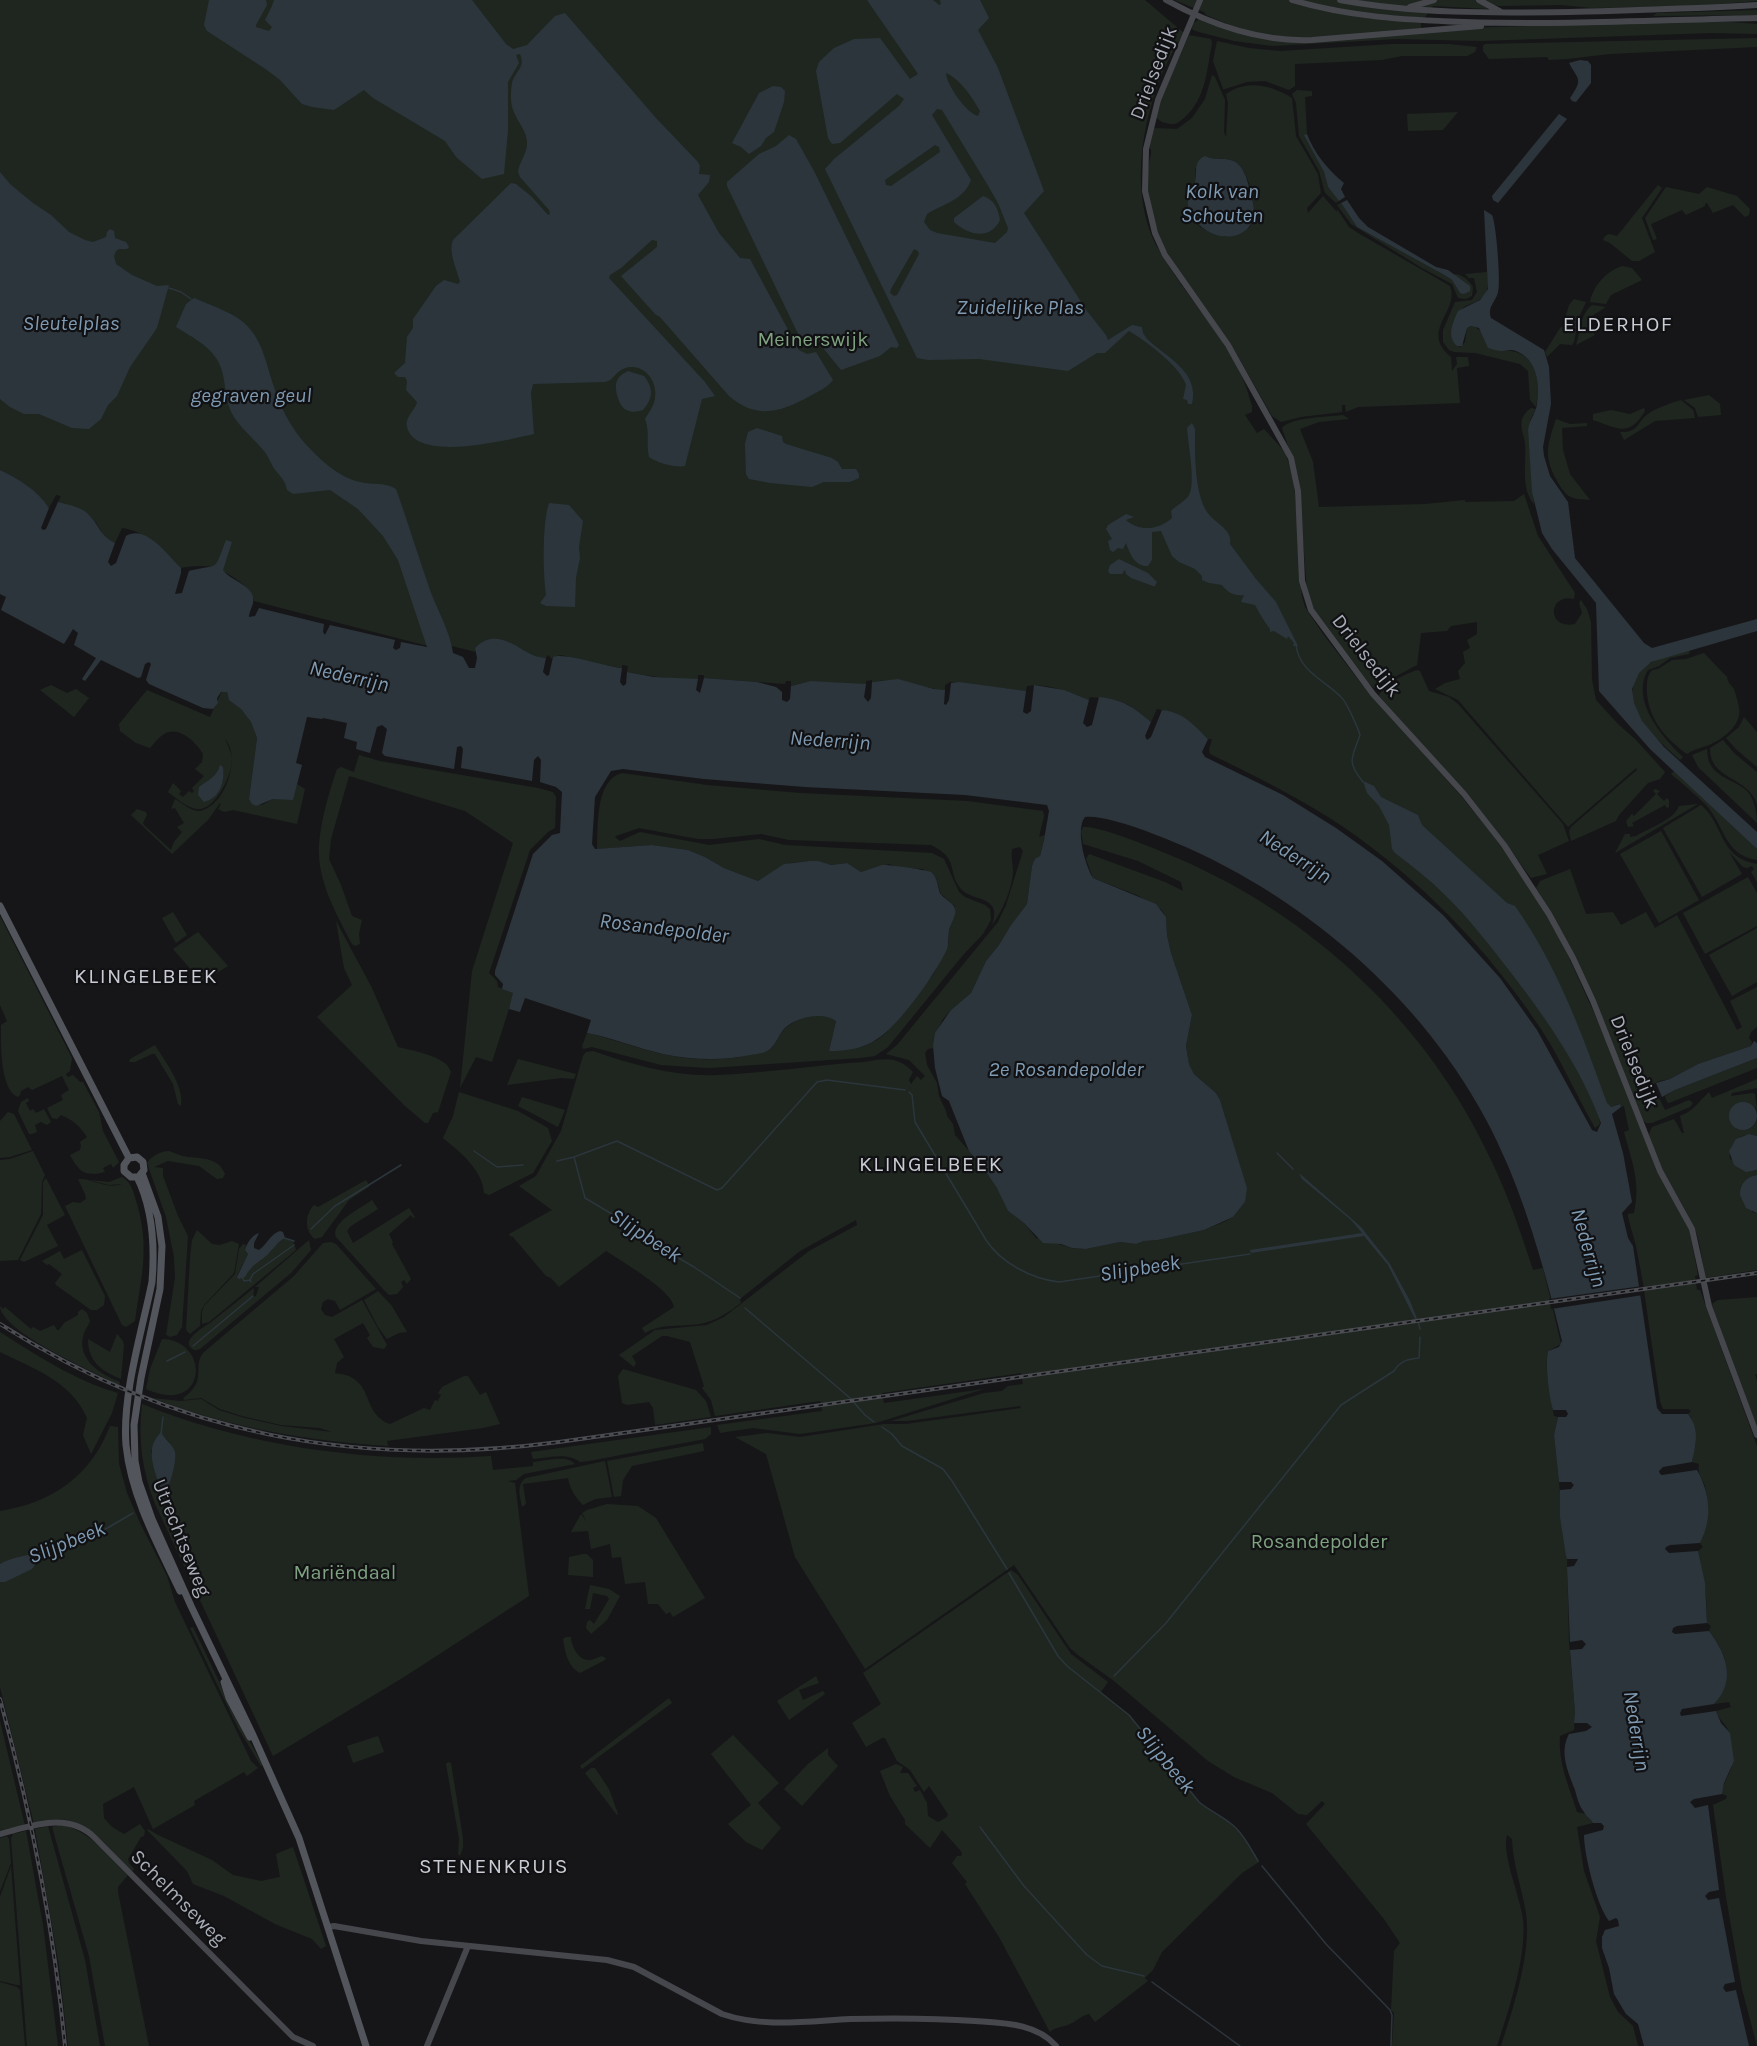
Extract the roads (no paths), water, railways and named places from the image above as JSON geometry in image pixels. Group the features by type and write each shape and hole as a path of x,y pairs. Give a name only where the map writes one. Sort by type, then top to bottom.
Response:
{"main road":[{"name":"Utrechtseweg","path":"0,906 129,1158"},
{"name":"Utrechtseweg","path":"139,1175 129,1176 124,1171 124,1165 129,1158 134,1157 141,1160 144,1167 139,1175 152,1227 154,1268 128,1402 126,1432 129,1464 143,1509 161,1551 225,1685 229,1698 265,1761 299,1838 366,2046"}],"street":[{"path":"1166,0 1194,14 1251,35 1293,40 1481,26 1487,23"},
{"name":"Drielsedijk","path":"1200,0 1158,99 1146,149 1145,191 1155,233 1165,255 1228,345 1291,458 1298,491 1302,580 1311,610 1324,631 1373,694 1464,794 1504,845 1531,884 1567,947 1593,1001 1660,1171 1692,1229 1706,1297 1757,1435"},
{"path":"1292,0 1372,16 1487,23 1757,18"},
{"path":"1340,0 1404,9 1504,13 1757,6"},
{"path":"1404,9 1434,0"},
{"path":"1479,0 1504,13"},
{"name":"Schelmseweg","path":"0,1834 46,1823 66,1822 83,1828 293,2037 313,2046"},
{"path":"328,1927 334,1926 410,1939 596,1958 615,1962 634,1967 722,2014 736,2019 791,2021 915,2018 1000,2022 1041,2033 1056,2046"},
{"path":"428,2046 468,1946"}],"water":[{"path":"209,0 266,0 267,5 256,27 269,31 272,27 265,20 274,0 472,0 506,44 513,49 527,45 555,16 565,13 656,118 698,162 699,174 710,175 709,182 698,195 719,233 740,258 750,259 799,350 807,354 816,352 833,380 823,389 799,402 779,409 759,411 739,404 729,396 621,276 657,247 657,241 652,240 609,278 705,382 715,396 702,399 685,466 667,464 649,457 645,419 654,404 654,385 642,370 630,367 618,372 605,382 533,384 531,393 534,434 486,444 445,447 427,444 414,438 407,423 417,402 406,390 405,377 398,377 394,373 405,363 407,337 413,328 413,319 436,286 444,280 458,284 460,282 452,256 453,240 511,183 516,184 531,196 548,215 550,214 518,172 527,145 527,139 511,104 513,79 522,63 520,54 516,55 519,63 508,82 508,130 504,174 482,179 456,157 445,141 373,98 364,90 334,110 302,104 280,80 267,70 207,31 204,25"},
{"name":"Zuidelijke Plas","path":"867,0 933,0 939,5 940,0 980,0 989,18 978,30 998,68 1044,191 1024,213 1108,340 1132,325 1142,327 1147,339 1180,366 1186,374 1193,393 1192,404 1188,404 1187,400 1183,399 1186,385 1177,370 1153,347 1129,331 1105,353 1097,353 1068,371 979,359 928,360 917,358 825,169 899,106 904,99 897,94 840,143 832,144 828,138 816,71 819,62 834,48 854,39 880,38 910,79 918,74","holes":["946,73 966,89 980,111 978,116 963,104","937,109 942,110 998,203 1008,228 1007,232 995,243 937,233 930,230 924,222 927,214 958,197 968,187 971,180 932,115","935,145 939,147 940,152 891,186 886,185 885,180","914,249 918,251 919,254 897,295 890,293"]},
{"path":"1580,60 1588,61 1591,65 1591,83 1576,102 1570,98 1577,87 1578,80 1569,63"},
{"path":"773,86 781,87 785,91 784,102 774,132 761,146 749,154 732,143 759,93"},
{"path":"1559,114 1567,119 1498,203 1493,200 1492,196"},
{"path":"1307,134 1322,161 1344,183 1341,189 1345,197 1339,201 1328,187 1324,172 1304,135"},
{"path":"789,135 796,139 814,171 899,345 897,348 891,347 880,356 841,370 819,343 807,346 802,342 727,186 727,182 759,154 776,146"},
{"name":"Kolk van Schouten","path":"1205,156 1231,160 1244,172 1254,213 1250,225 1243,232 1233,236 1222,236 1210,232 1199,225 1191,213 1188,197 1195,184 1198,162"},
{"name":"Sleutelplas","path":"0,172 10,184 51,215 69,232 93,242 106,237 110,229 114,231 115,238 126,242 129,247 116,251 114,256 116,264 132,275 157,286 169,285 157,328 130,367 117,396 108,405 101,419 89,429 72,428 39,414 24,414 0,399"},
{"path":"983,196 993,202 997,209 1000,220 996,227 991,231 978,234 954,222 954,218"},
{"path":"1347,200 1368,227 1436,267 1448,270 1470,286 1470,291 1460,293 1452,280 1446,276 1357,227 1341,203"},
{"path":"1484,210 1492,215 1494,220 1498,266 1499,286 1491,307 1491,318 1544,350 1549,367 1551,404 1543,447 1544,456 1550,476 1568,502 1575,558 1644,643 1652,648 1757,619 1757,631 1651,662 1639,673 1632,689 1634,703 1642,721 1664,747 1757,832 1757,849 1650,749 1599,691 1596,603 1552,549 1542,533 1532,492 1528,430 1538,396 1536,373 1529,360 1516,351 1488,348 1479,328 1471,326 1467,328 1462,346 1457,346 1451,334 1458,311 1480,300 1488,289"},
{"path":"194,298 232,315 250,329 263,352 285,415 302,440 321,459 343,476 365,483 388,485 396,489 453,653 463,657 469,668 475,668 477,658 475,648 481,643 494,639 508,642 546,658 543,672 547,676 553,657 566,656 622,668 620,682 623,686 626,684 627,672 654,677 698,679 696,690 700,693 704,678 757,682 776,687 782,692 782,700 787,702 790,699 791,686 811,681 866,684 864,697 868,702 871,698 872,682 898,679 945,690 944,704 946,705 949,700 951,683 959,682 1026,691 1023,712 1027,714 1031,711 1034,685 1064,690 1089,700 1083,723 1087,727 1092,725 1099,697 1127,705 1151,722 1145,736 1147,740 1151,737 1162,710 1176,713 1188,720 1208,739 1202,752 1205,757 1283,795 1336,828 1382,861 1443,915 1500,978 1537,1030 1592,1130 1597,1132 1601,1123 1593,1103 1584,1083 1550,1027 1480,933 1444,894 1395,853 1392,849 1389,825 1379,806 1367,793 1363,781 1374,786 1381,797 1418,815 1422,825 1507,903 1515,906 1544,952 1568,1002 1607,1103 1611,1107 1620,1104 1621,1107 1612,1114 1623,1153 1632,1202 1622,1213 1628,1238 1633,1246 1657,1408 1662,1414 1688,1414 1696,1431 1692,1462 1663,1467 1659,1471 1662,1475 1697,1470 1705,1488 1708,1515 1700,1543 1670,1545 1665,1549 1669,1553 1698,1551 1705,1583 1707,1623 1677,1626 1672,1632 1675,1634 1709,1631 1720,1648 1726,1667 1725,1686 1714,1704 1682,1709 1680,1713 1681,1716 1716,1711 1721,1723 1730,1733 1734,1761 1724,1783 1722,1794 1694,1799 1690,1802 1695,1808 1708,1805 1719,1890 1709,1892 1705,1896 1708,1900 1719,1898 1735,1982 1725,1984 1723,1988 1726,1992 1736,1990 1749,2046 1644,2046 1638,2024 1626,2014 1614,1994 1602,1948 1602,1937 1605,1930 1619,1926 1618,1920 1616,1918 1609,1921 1600,1904 1589,1867 1584,1835 1603,1830 1604,1826 1601,1823 1593,1823 1581,1807 1567,1769 1565,1755 1569,1734 1586,1731 1592,1727 1587,1723 1574,1723 1570,1650 1582,1649 1586,1644 1582,1640 1570,1642 1567,1567 1574,1566 1578,1559 1567,1559 1566,1556 1560,1518 1560,1490 1571,1489 1574,1485 1571,1482 1559,1482 1554,1435 1558,1417 1566,1417 1568,1414 1566,1410 1553,1410 1547,1364 1548,1351 1559,1347 1562,1341 1539,1253 1509,1168 1485,1117 1456,1070 1422,1025 1384,983 1342,945 1297,910 1250,880 1201,854 1160,836 1126,824 1085,817 1082,823 1081,838 1084,856 1093,878 1156,904 1166,917 1171,953 1192,1015 1186,1046 1189,1064 1194,1074 1216,1093 1220,1100 1247,1188 1245,1202 1233,1217 1204,1230 1136,1244 1120,1242 1086,1249 1043,1243 1024,1223 1008,1211 997,1188 969,1151 949,1101 942,1096 935,1068 933,1045 935,1033 951,1010 971,993 986,961 1027,904 1032,866 1035,859 1040,856 1044,840 1049,811 1047,805 965,795 805,787 704,779 623,769 611,771 595,797 592,844 595,849 652,845 688,850 724,868 758,881 784,864 809,861 831,865 847,863 861,872 882,865 928,871 935,877 941,895 953,904 955,909 947,949 926,984 886,1033 872,1042 848,1050 829,1051 836,1021 824,1016 803,1018 790,1024 783,1030 772,1047 765,1052 740,1057 707,1059 663,1054 587,1033 591,1020 525,998 520,1012 509,1009 513,993 502,989 503,984 495,975 495,971 533,854 552,835 560,833 562,792 556,787 540,782 541,760 538,756 534,760 532,781 461,768 463,749 461,746 457,747 454,769 385,756 382,753 387,729 382,725 377,727 370,753 356,749 357,742 344,738 347,723 307,717 296,763 302,765 293,800 273,799 256,806 249,799 257,738 251,722 241,709 229,700 227,692 221,692 217,698 218,703 213,709 203,708 149,684 146,680 151,664 149,662 145,664 141,677 138,678 101,660 85,681 82,679 96,658 74,645 78,633 73,629 64,644 1,610 6,597 0,594 0,470 27,486 49,508 41,528 43,530 46,529 58,502 86,512 102,533 115,543 108,562 111,566 116,563 126,536 134,533 149,538 181,568 175,594 182,593 189,571 211,567 217,563 226,540 232,542 223,570 251,592 253,603 249,617 255,616 259,608 324,624 325,635 330,625 395,640 393,648 396,650 400,648 401,642 427,647 398,560 383,536 358,509 330,490 293,494 287,490 266,453 236,420 228,404 220,365 216,358 203,344 176,327 186,304"},
{"path":"628,371 644,376 651,389 649,402 643,410 634,412 624,409 618,398 617,382 620,376"},
{"path":"1192,423 1195,429 1197,483 1203,504 1210,516 1229,534 1230,544 1276,602 1298,646 1293,646 1294,643 1288,636 1287,639 1274,631 1270,632 1255,605 1241,602 1244,595 1234,594 1222,585 1202,580 1202,576 1195,569 1179,562 1172,556 1161,531 1152,532 1152,560 1148,566 1136,562 1126,543 1123,549 1118,548 1113,552 1110,550 1108,541 1112,539 1106,529 1108,525 1126,514 1134,517 1126,520 1143,528 1161,525 1172,518 1171,511 1189,495 1192,473 1187,428"},
{"path":"757,428 782,436 786,444 832,458 842,469 856,469 859,478 850,482 824,482 812,487 749,479 746,474 745,444 748,432"},
{"path":"549,503 569,505 583,521 575,607 546,606 540,603 546,595 544,549 545,523"},
{"path":"1119,559 1148,573 1157,582 1155,586 1131,578 1125,570 1122,574 1110,574 1108,571 1110,565"},
{"path":"220,765 223,767 223,773 220,789 214,797 204,802 198,795 199,787 214,775"},
{"path":"1754,1041 1757,1043 1757,1058 1662,1097 1656,1083 1670,1079 1698,1064 1751,1046"},
{"path":"1743,1102 1753,1106 1757,1116 1753,1126 1743,1130 1733,1126 1729,1116 1733,1106"},
{"path":"1749,1134 1757,1136 1757,1170 1746,1172 1734,1165 1729,1151 1736,1139"},
{"path":"1299,1173 1361,1227 1390,1264 1418,1321 1388,1265 1364,1236 1251,1253 1250,1250 1362,1233 1351,1220 1302,1179"},
{"path":"1757,1175 1757,1213 1746,1208 1740,1195 1744,1182"},
{"path":"280,1231 283,1232 285,1238 252,1267 245,1277 239,1279 237,1277 248,1254 245,1250 250,1240 259,1233 254,1248 259,1250"},
{"path":"161,1432 175,1452 174,1467 163,1493 152,1460 152,1447"},
{"path":"46,1549 32,1569 5,1582 0,1582 0,1564"}],"waterway":[{"path":"169,288 191,299"},
{"path":"1296,645 1302,662 1341,697 1352,715 1360,735 1352,764 1363,782"},
{"name":"Slijpbeek","path":"574,1157 617,1141 717,1190 722,1188 817,1082 827,1080 905,1090"},
{"name":"Slijpbeek","path":"909,1092 912,1095 915,1122 986,1240 1000,1256 1028,1273 1059,1282 1250,1254"},
{"name":"Slijpbeek","path":"474,1151 497,1167 523,1165"},
{"path":"1277,1153 1293,1169"},
{"name":"Slijpbeek","path":"557,1161 574,1157 585,1198 617,1217 625,1226 694,1267 740,1298"},
{"name":"Slijpbeek","path":"311,1229 335,1206 401,1165"},
{"path":"284,1238 294,1241"},
{"name":"Slijpbeek","path":"251,1282 253,1274 294,1245"},
{"path":"242,1277 244,1281 250,1280"},
{"name":"Slijpbeek","path":"193,1346 253,1296"},
{"name":"Slijpbeek","path":"745,1308 850,1398 874,1422"},
{"name":"Slijpbeek","path":"1418,1321 1420,1329"},
{"path":"1114,1676 1166,1623 1341,1405 1394,1371 1402,1363 1419,1358 1420,1337"},
{"name":"Slijpbeek","path":"167,1361 185,1352"},
{"name":"Slijpbeek","path":"161,1434 163,1417"},
{"name":"Slijpbeek","path":"882,1427 892,1434 902,1446 943,1469 1007,1569"},
{"name":"Slijpbeek","path":"161,1500 163,1493"},
{"name":"Slijpbeek","path":"78,1537 104,1530 133,1513"},
{"name":"Slijpbeek","path":"1009,1573 1058,1656 1067,1666 1129,1715 1199,1802 1232,1824 1248,1843 1258,1861"},
{"name":"Slijpbeek","path":"980,1827 1024,1886 1087,1955 1102,1966 1144,1976"},
{"name":"Slijpbeek","path":"1262,1866 1326,1944 1390,2010 1392,2015 1391,2046"},
{"name":"Slijpbeek","path":"1152,1982 1240,2046"}],"railway":[{"path":"0,1324 65,1362 132,1393 199,1417 268,1434 339,1446 410,1450 484,1449 559,1442 1757,1273"},
{"path":"0,1699 22,1785 40,1871 55,1958 65,2046"}],"district":[{"name":"ELDERHOF","path":"1618,325"},
{"name":"KLINGELBEEK","path":"146,977"},
{"name":"KLINGELBEEK","path":"931,1165"},
{"name":"STENENKRUIS","path":"494,1867"}],"park label":[{"name":"Meinerswijk","path":"813,340"},
{"name":"Rosandepolder","path":"1319,1542"},
{"name":"Mariëndaal","path":"345,1573"}],"water label":[{"name":"gegraven geul","path":"251,396"},
{"name":"Nederrijn","path":"349,677"},
{"name":"Nederrijn","path":"830,741"},
{"name":"Nederrijn","path":"1295,857"},
{"name":"Rosandepolder","path":"664,929"},
{"name":"2e Rosandepolder","path":"1066,1070"},
{"name":"Nederrijn","path":"1588,1248"},
{"name":"Nederrijn","path":"1636,1731"}]}
